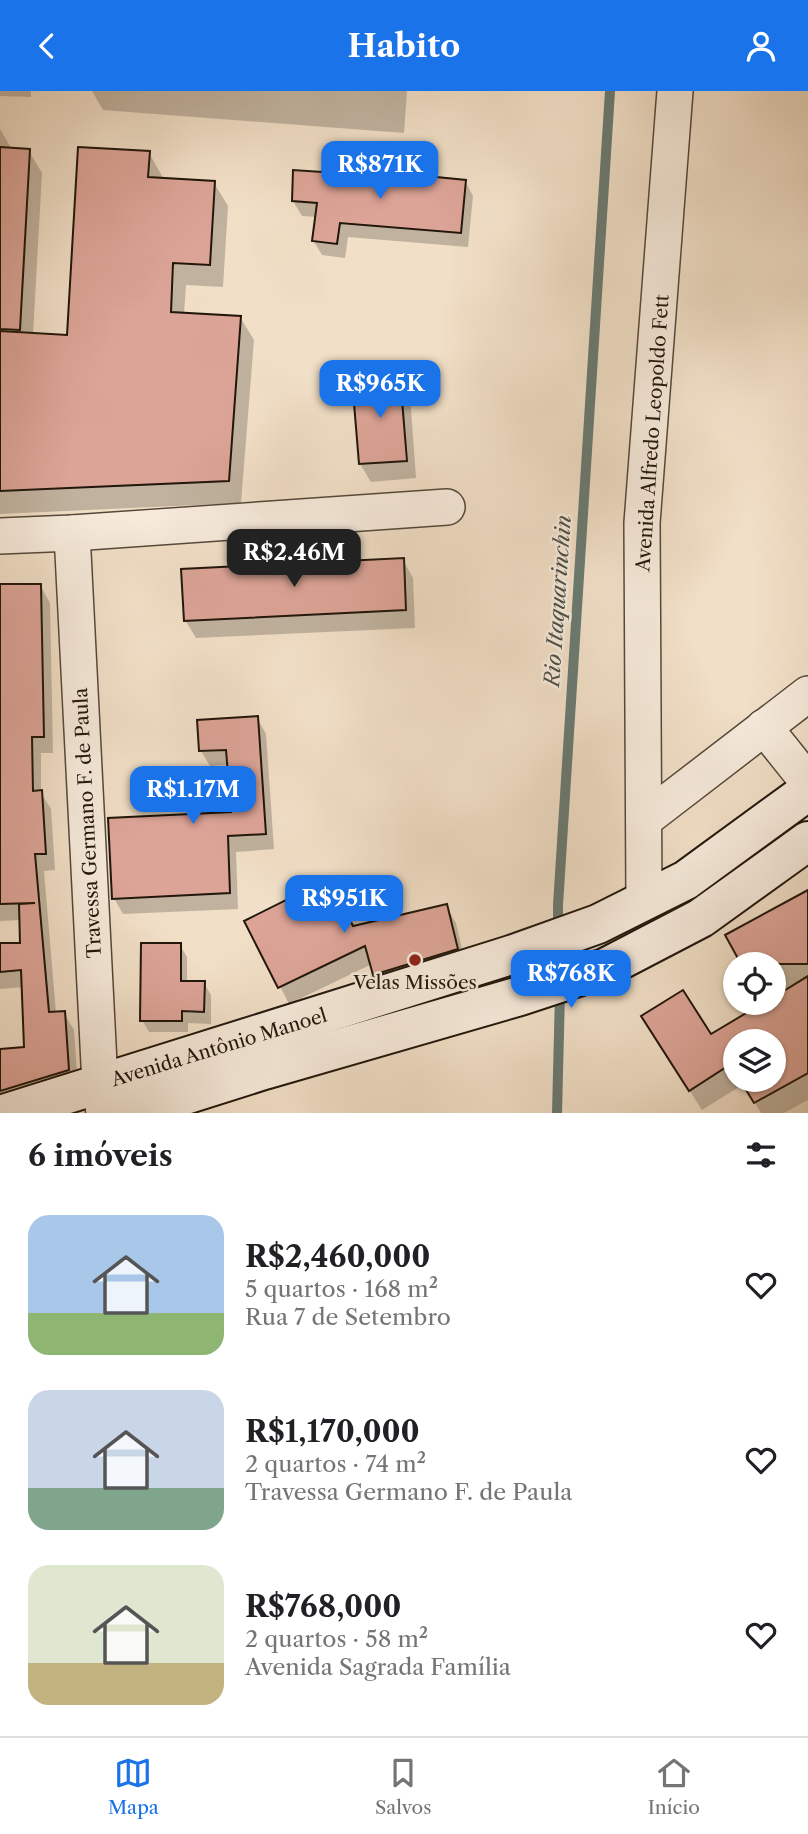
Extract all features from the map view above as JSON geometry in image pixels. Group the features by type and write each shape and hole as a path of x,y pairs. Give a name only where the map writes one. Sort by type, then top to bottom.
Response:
{"main road":[{"name":"Avenida Antônio Manoel","path":"6,1113 102,1098 598,924 686,880 808,791"},
{"name":"Avenida Antônio Manoel","path":"128,1113 605,968 701,918 808,841"}],"street":[{"name":"Avenida Alfredo Leopoldo Fett","path":"644,902 642,523 675,91"},
{"path":"0,536 447,507"},
{"name":"Travessa Germano F. de Paula","path":"72,533 102,1098"},
{"path":"644,820 808,694"},
{"path":"764,727 808,782"}],"building":[{"path":"0,147 30,149 20,330 0,329"},
{"path":"78,147 150,151 148,177 215,181 210,265 173,263 171,312 241,316 229,481 0,491 0,331 67,335"},
{"path":"323,169 466,180 461,233 340,223 337,244 312,241 317,203 292,201 293,170 322,172"},
{"path":"400,375 407,461 359,464 352,379"},
{"path":"404,558 406,610 184,621 181,569"},
{"path":"0,584 41,584 44,737 32,737 33,791 42,790 46,854 35,854 49,1012 65,1011 69,1070 0,1091 0,1049 24,1047 21,970 0,972 0,943 20,943 19,904 35,903 0,904"},
{"path":"258,716 266,834 228,836 230,893 112,899 108,818 231,812 226,750 199,751 197,720"},
{"path":"330,878 353,926 447,904 458,949 373,975 365,946 278,988 244,921"},
{"path":"808,890 808,964 786,964 786,952 734,952 725,935"},
{"path":"141,943 181,943 181,981 205,981 204,1012 182,1011 182,1021 140,1021"},
{"path":"808,976 808,1073 786,1085 786,1029 723,1029 723,1069 689,1091 641,1016 683,990 711,1034 743,1015 786,1015 786,990"},
{"path":"747,1092 774,1092 754,1103"}],"waterway":[{"name":"Rio Itaquarinchin","path":"558,929 610,91"},
{"name":"Rio Itaquarinchin","path":"557,1113 560,993"}],"place":[{"name":"Velas Missões","path":"415,960"}]}
